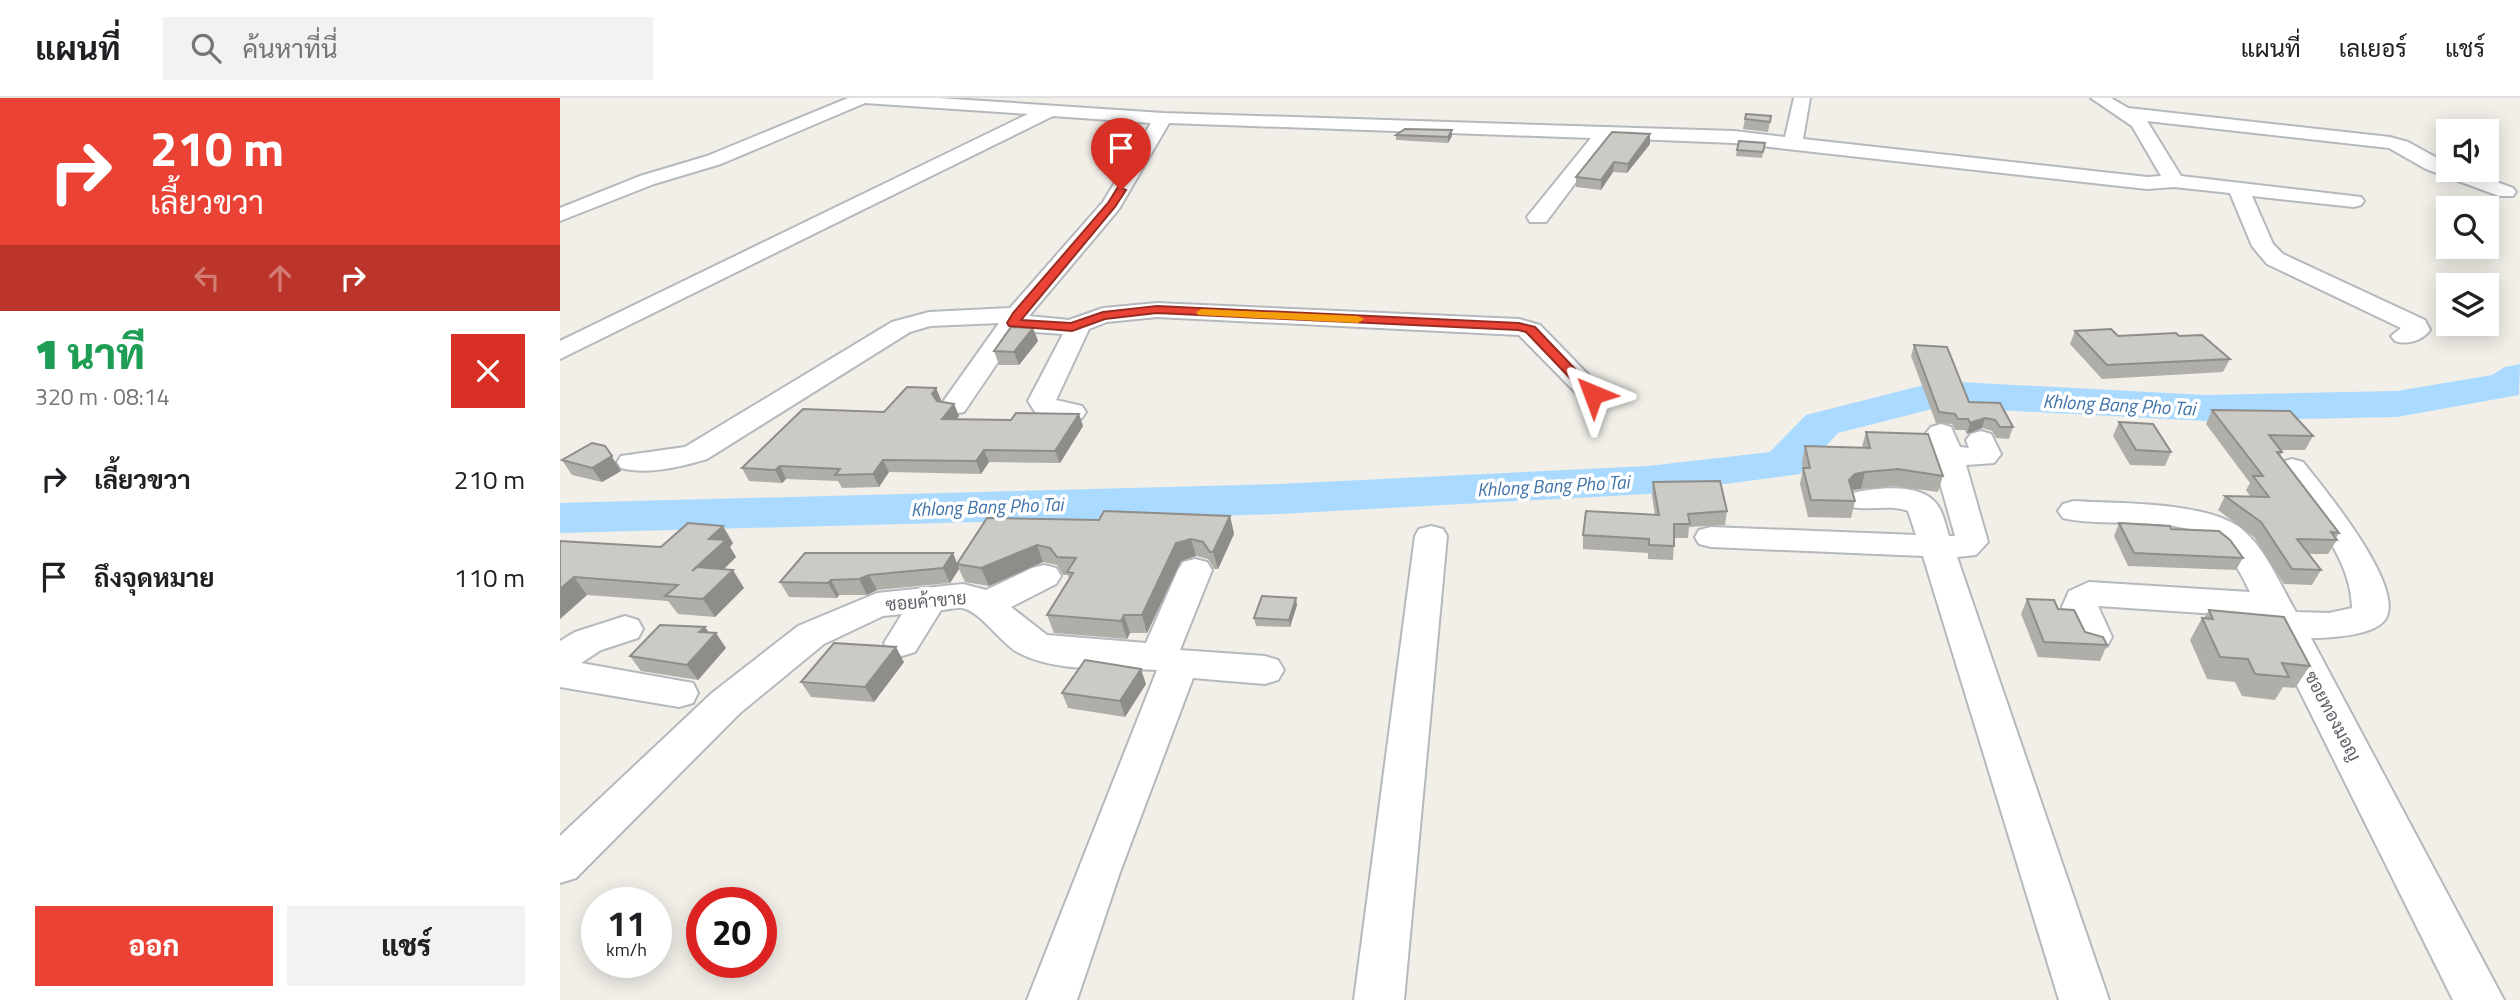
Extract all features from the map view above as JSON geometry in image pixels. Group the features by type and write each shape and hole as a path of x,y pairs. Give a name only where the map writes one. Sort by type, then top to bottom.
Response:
{"street":[{"path":"560,215 647,180 714,160 862,98 926,108 1051,110 1163,118 1793,141 2147,183 2175,181 2354,201"},
{"path":"1793,141 1802,98"},
{"path":"2099,98 2143,129 2175,181"},
{"path":"560,351 1051,110"},
{"path":"2122,113 2390,143 2401,146 2458,176 2506,192"},
{"path":"954,405 1015,319 1112,205 1163,118"},
{"path":"2104,124 2143,129"},
{"path":"1538,217 1604,133"},
{"path":"2238,187 2268,253 2287,265 2416,326 2417,330 2404,336"},
{"path":"632,462 678,458 696,453 785,395 901,327 929,319 1015,319 1072,327 1103,315 1157,310 1519,327 1531,330 1593,394"},
{"path":"1072,327 1077,331 1075,339 1042,401 1045,406 1072,412"},
{"path":"1712,537 1964,547 1972,542 1945,445 1983,457 1986,454 1981,440"},
{"path":"2094,637 2080,607 2081,599 2089,594 2222,615 2279,615 2336,625 2359,621 2370,614 2372,600 2359,568 2339,534 2292,468"},
{"path":"1863,500 1920,503 2084,1000"},
{"name":"ซอยทองมอญ","path":"2074,511 2203,522 2231,537 2244,554 2279,615 2479,1000"},
{"path":"1379,1000 1431,536"},
{"path":"1052,1000 1098,872 1175,675 1167,660 1195,570"},
{"path":"987,604 1044,576"},
{"name":"ซอยค้าขาย","path":"560,864 726,703 811,635 877,605 963,596 977,598 987,604 1017,636 1038,646 1265,670"},
{"path":"902,643 930,599"},
{"path":"560,658 588,642 625,629"},
{"path":"560,673 679,693"}],"building":[{"path":"1746,114 1771,116 1770,122 1745,119"},
{"path":"1405,129 1452,130 1448,137 1396,135"},
{"path":"1612,132 1650,134 1628,164 1614,162 1601,180 1576,177"},
{"path":"1739,141 1765,143 1763,152 1737,150"},
{"path":"1011,327 1033,328 1014,352 994,351"},
{"path":"2111,329 2118,336 2176,333 2179,336 2202,335 2230,359 2107,365 2075,331"},
{"path":"1914,345 1947,347 1969,402 2000,403 2013,427 2000,427 1995,420 1985,418 1970,423 1968,419 1958,419 1955,414 1939,412"},
{"path":"907,387 936,388 932,394 937,401 954,404 942,419 1011,420 1016,413 1079,414 1055,451 984,450 976,461 883,460 873,474 835,475 840,469 780,466 775,470 742,468 803,409 884,412"},
{"path":"2212,410 2290,411 2313,436 2269,435 2282,452 2277,452 2339,533 2331,532 2337,540 2297,539 2321,570 2292,569 2261,522 2225,496 2269,497 2253,476 2263,476"},
{"path":"2119,422 2153,424 2171,452 2136,450"},
{"path":"1866,432 1928,434 1943,476 1898,469 1865,472 1855,474 1849,480 1855,501 1811,500 1803,468 1810,468 1805,446 1870,448"},
{"path":"592,443 605,446 612,456 592,468 562,460"},
{"path":"1720,481 1727,511 1688,514 1690,524 1674,524 1674,546 1649,545 1649,539 1583,535 1586,511 1659,515 1653,482"},
{"path":"1104,511 1230,516 1213,552 1210,552 1203,542 1191,539 1176,543 1142,615 1124,615 1121,621 1047,615 1073,573 1067,572 1076,558 1057,557 1050,548 1037,545 981,568 957,564 987,518 1099,520"},
{"path":"688,523 723,526 709,539 726,540 692,571 697,567 733,570 703,599 665,596 678,585 574,577 560,589 560,541 661,547"},
{"path":"2119,523 2219,531 2230,540 2243,558 2134,553"},
{"path":"805,553 953,553 943,568 869,575 859,579 831,580 828,583 780,582"},
{"path":"1262,596 1296,598 1289,620 1254,618"},
{"path":"2027,599 2054,600 2058,609 2074,610 2085,632 2103,637 2107,645 2044,642"},
{"path":"2209,610 2284,617 2310,666 2282,663 2289,677 2255,674 2248,659 2220,657 2202,618 2213,619"},
{"path":"660,625 705,627 699,632 716,633 687,665 630,656"},
{"path":"834,643 896,647 865,687 801,682"},
{"path":"1085,660 1141,669 1120,701 1062,693"}],"waterway":[{"name":"Khlong Bang Pho Tai","path":"560,518 1279,499 1648,480 1784,464 1822,424 1940,394 2206,408 2397,404 2504,386 2520,376"}],"slow traffic":[{"path":"1202,312 1358,319"}],"route":[{"path":"1121,190 1112,205 1013,323 1072,327 1103,315 1157,310 1519,327 1531,330 1593,394"}]}
